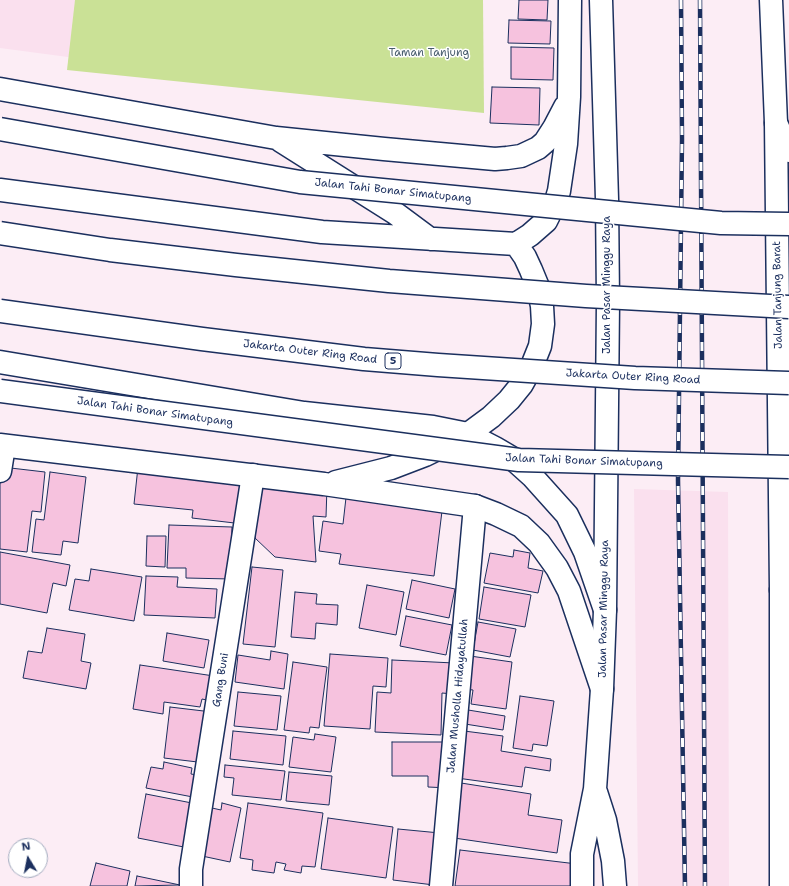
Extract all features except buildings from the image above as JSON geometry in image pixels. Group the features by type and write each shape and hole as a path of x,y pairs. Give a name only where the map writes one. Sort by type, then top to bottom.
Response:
{"main road":[{"path":"0,190 322,232 516,244 530,235 546,221 560,191 566,144 570,0"},
{"name":"Jalan Pasar Minggu Raya","path":"595,789 602,689 605,610 608,302 607,198 601,0"},
{"name":"Jalan Tanjung Barat","path":"770,0 776,123 785,581 785,680 781,886"},
{"path":"0,90 276,138 477,158 507,158 521,156 538,148 545,142 554,128 568,97"},
{"path":"776,123 789,151"},
{"name":"Jalan Tahi Bonar Simatupang","path":"0,129 300,182 721,223 789,224"},
{"path":"276,138 395,213 430,239"},
{"path":"0,233 118,251 236,265 389,280 586,296 789,307"},
{"path":"324,484 391,468 425,455 468,434 491,417 509,400 522,384 532,366 540,346 543,324 542,306 538,286 525,257 516,244"},
{"name":"Jakarta Outer Ring Road","path":"0,311 202,339 372,359 438,365 635,378 789,383"},
{"path":"0,362 304,413 433,426 468,434 512,458 532,476 567,515 585,552 605,610"},
{"name":"Jalan Tahi Bonar Simatupang","path":"0,391 519,460 789,467"},
{"path":"0,470 2,445 324,484 475,506 521,526 539,543 569,591 602,689"},
{"name":"Gang Buni","path":"191,886 191,869 253,475"},
{"name":"Jalan Musholla Hidayatullah","path":"441,886 475,506"},
{"path":"582,886 582,854 595,789"},
{"path":"595,789 605,820 613,861 615,886"},
{"path":"781,886 789,884"}],"shaded area":[{"path":"0,0 88,0 83,59 0,48"},
{"path":"634,489 728,492 729,886 638,886"}],"green space":[{"name":"Taman Tanjung","path":"75,0 483,0 484,113 67,70"}],"railway":[{"path":"681,0 682,139 678,480 685,886"},
{"path":"700,0 705,886"}]}
